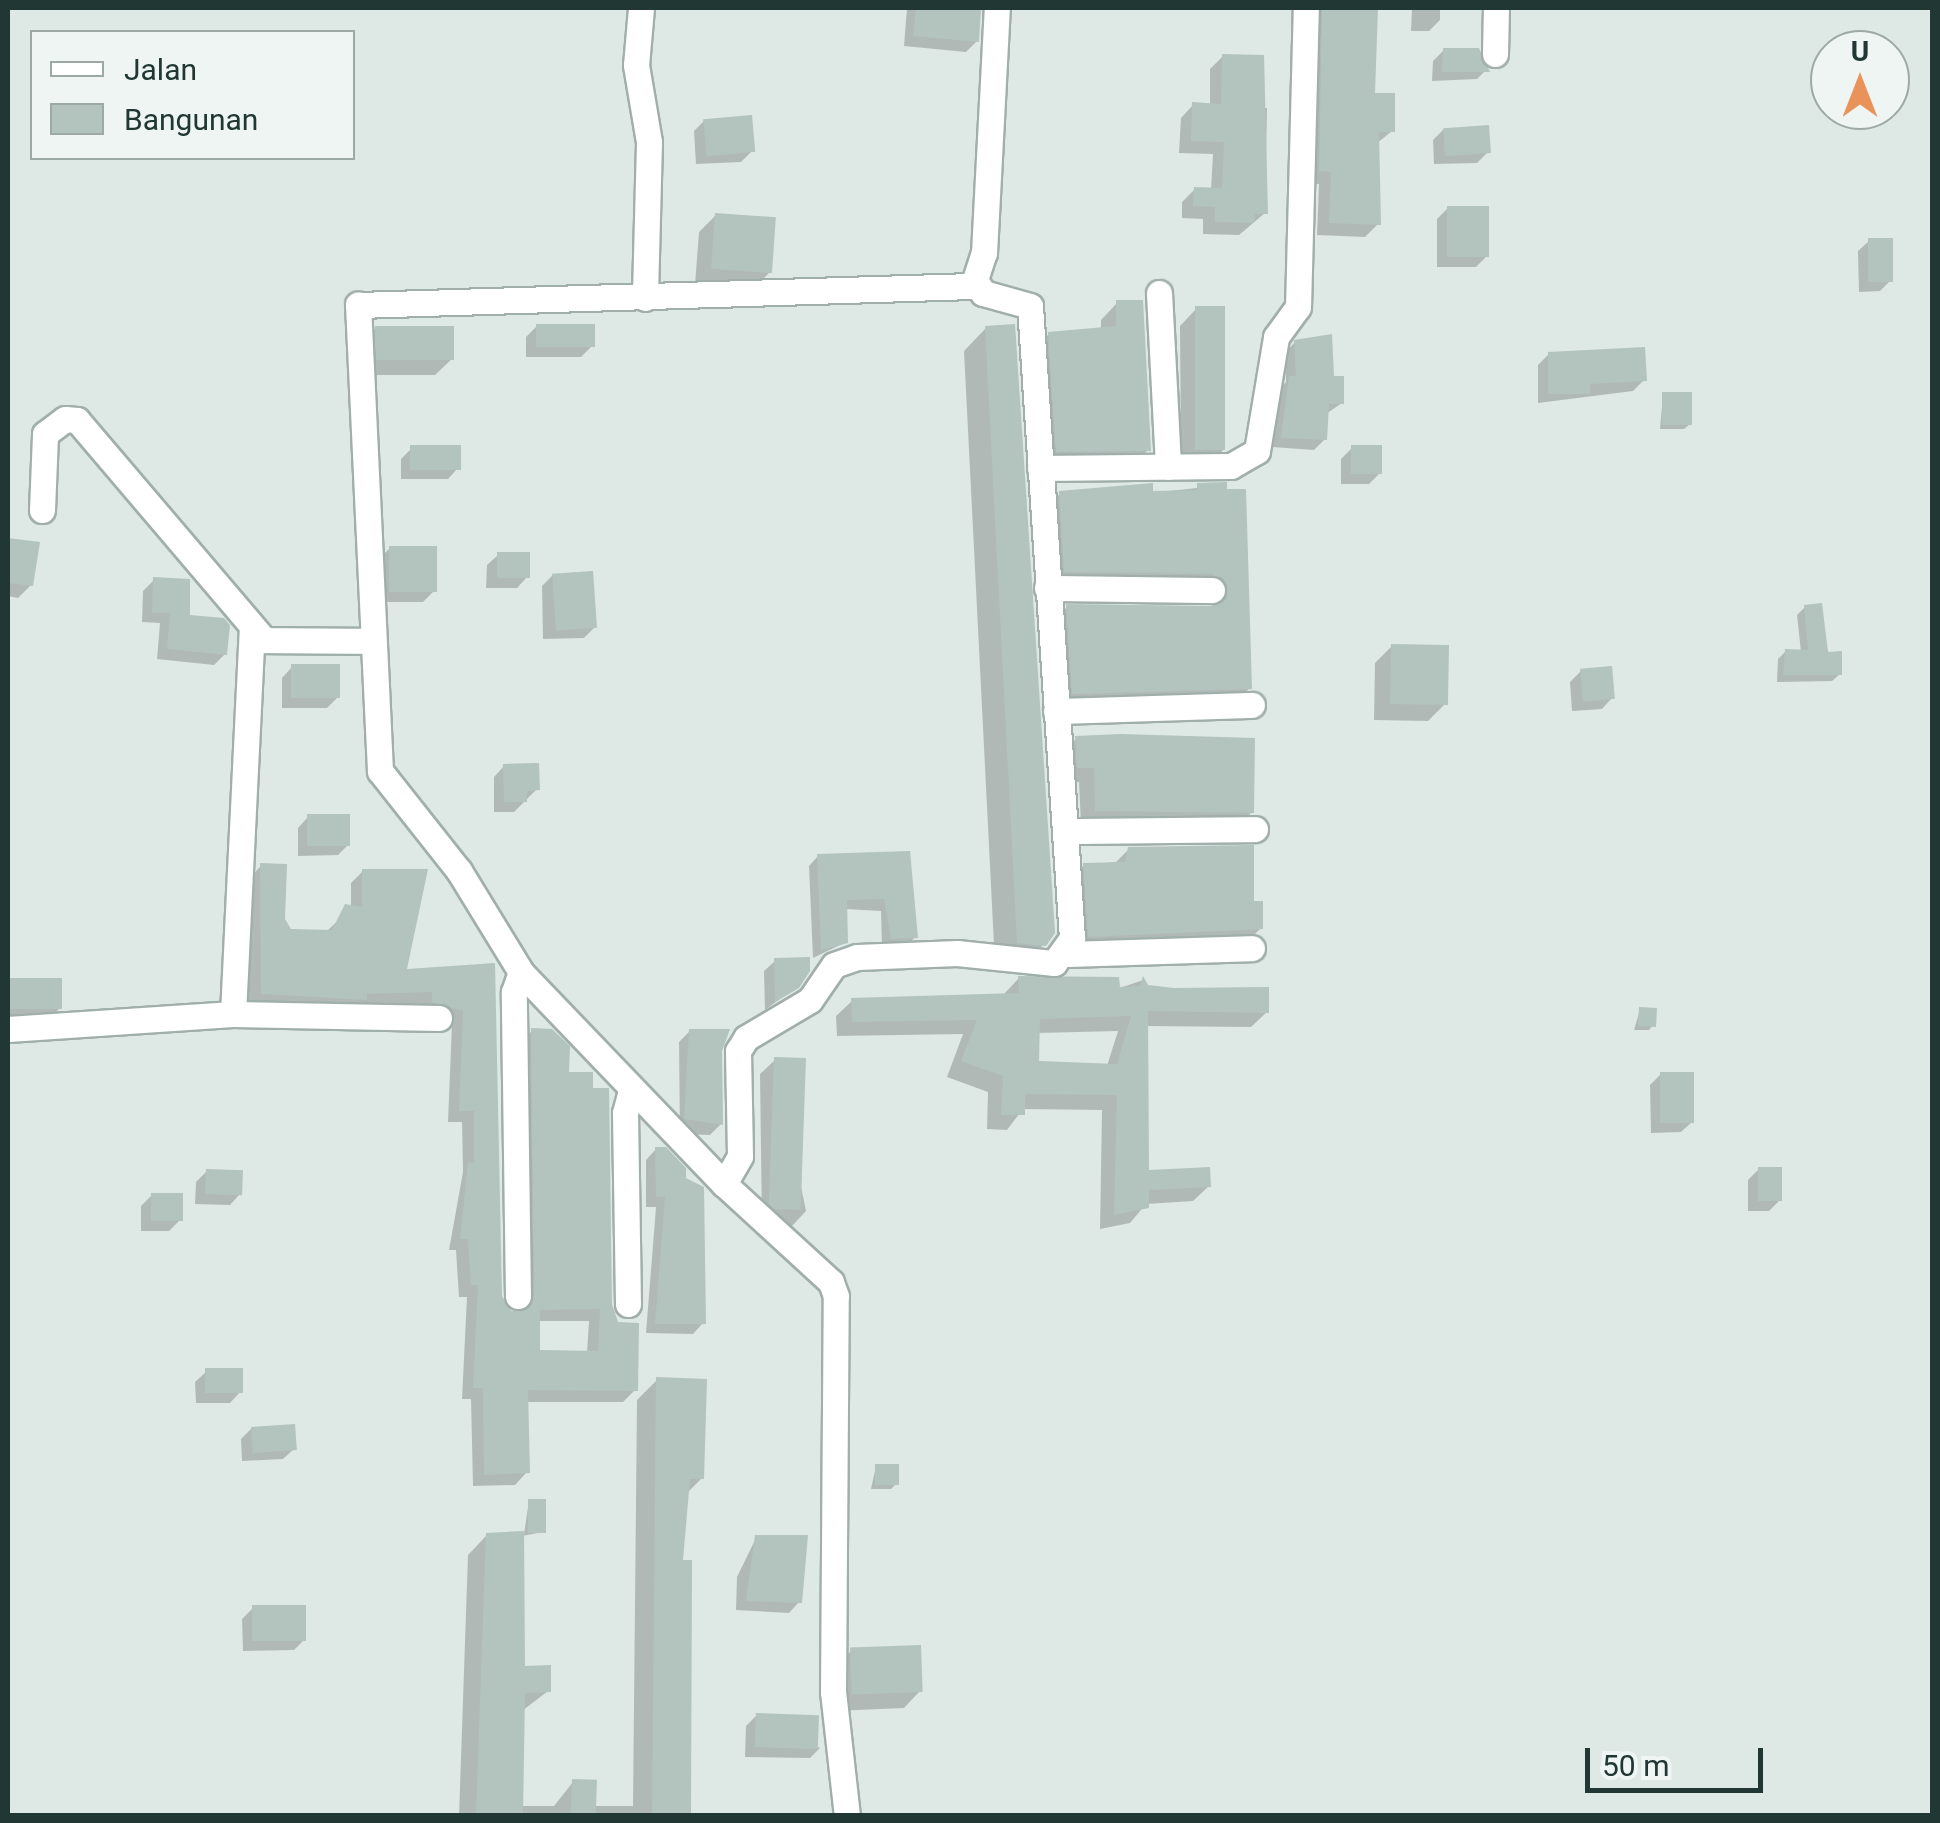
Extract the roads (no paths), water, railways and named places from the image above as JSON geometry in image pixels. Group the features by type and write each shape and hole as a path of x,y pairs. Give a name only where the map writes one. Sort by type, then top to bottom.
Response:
{"street":[{"path":"641,8 636,65 649,142 645,298"},
{"path":"724,1184 740,1156 738,1051 746,1038 810,1000 834,965 858,958 958,954 1054,963 1065,954 1074,919 1047,588 1030,306 983,293 977,284 996,8"},
{"path":"1040,468 1231,466 1257,450 1276,337 1298,307 1306,8"},
{"path":"1495,54 1496,8"},
{"path":"847,1816 833,1692 836,1296 796,1246 724,1184 521,972 458,870 380,771 358,305 977,284"},
{"path":"1159,292 1168,467"},
{"path":"42,510 45,434 65,419 77,420 252,630 284,644 371,642"},
{"path":"1047,588 1212,590"},
{"path":"234,1014 252,630"},
{"path":"1056,711 1252,705"},
{"path":"1066,831 1255,830"},
{"path":"1065,954 1252,948"},
{"path":"518,1296 514,992 521,972"},
{"path":"8,1029 234,1014 439,1018"},
{"path":"628,1304 625,1114 631,1090"}]}
